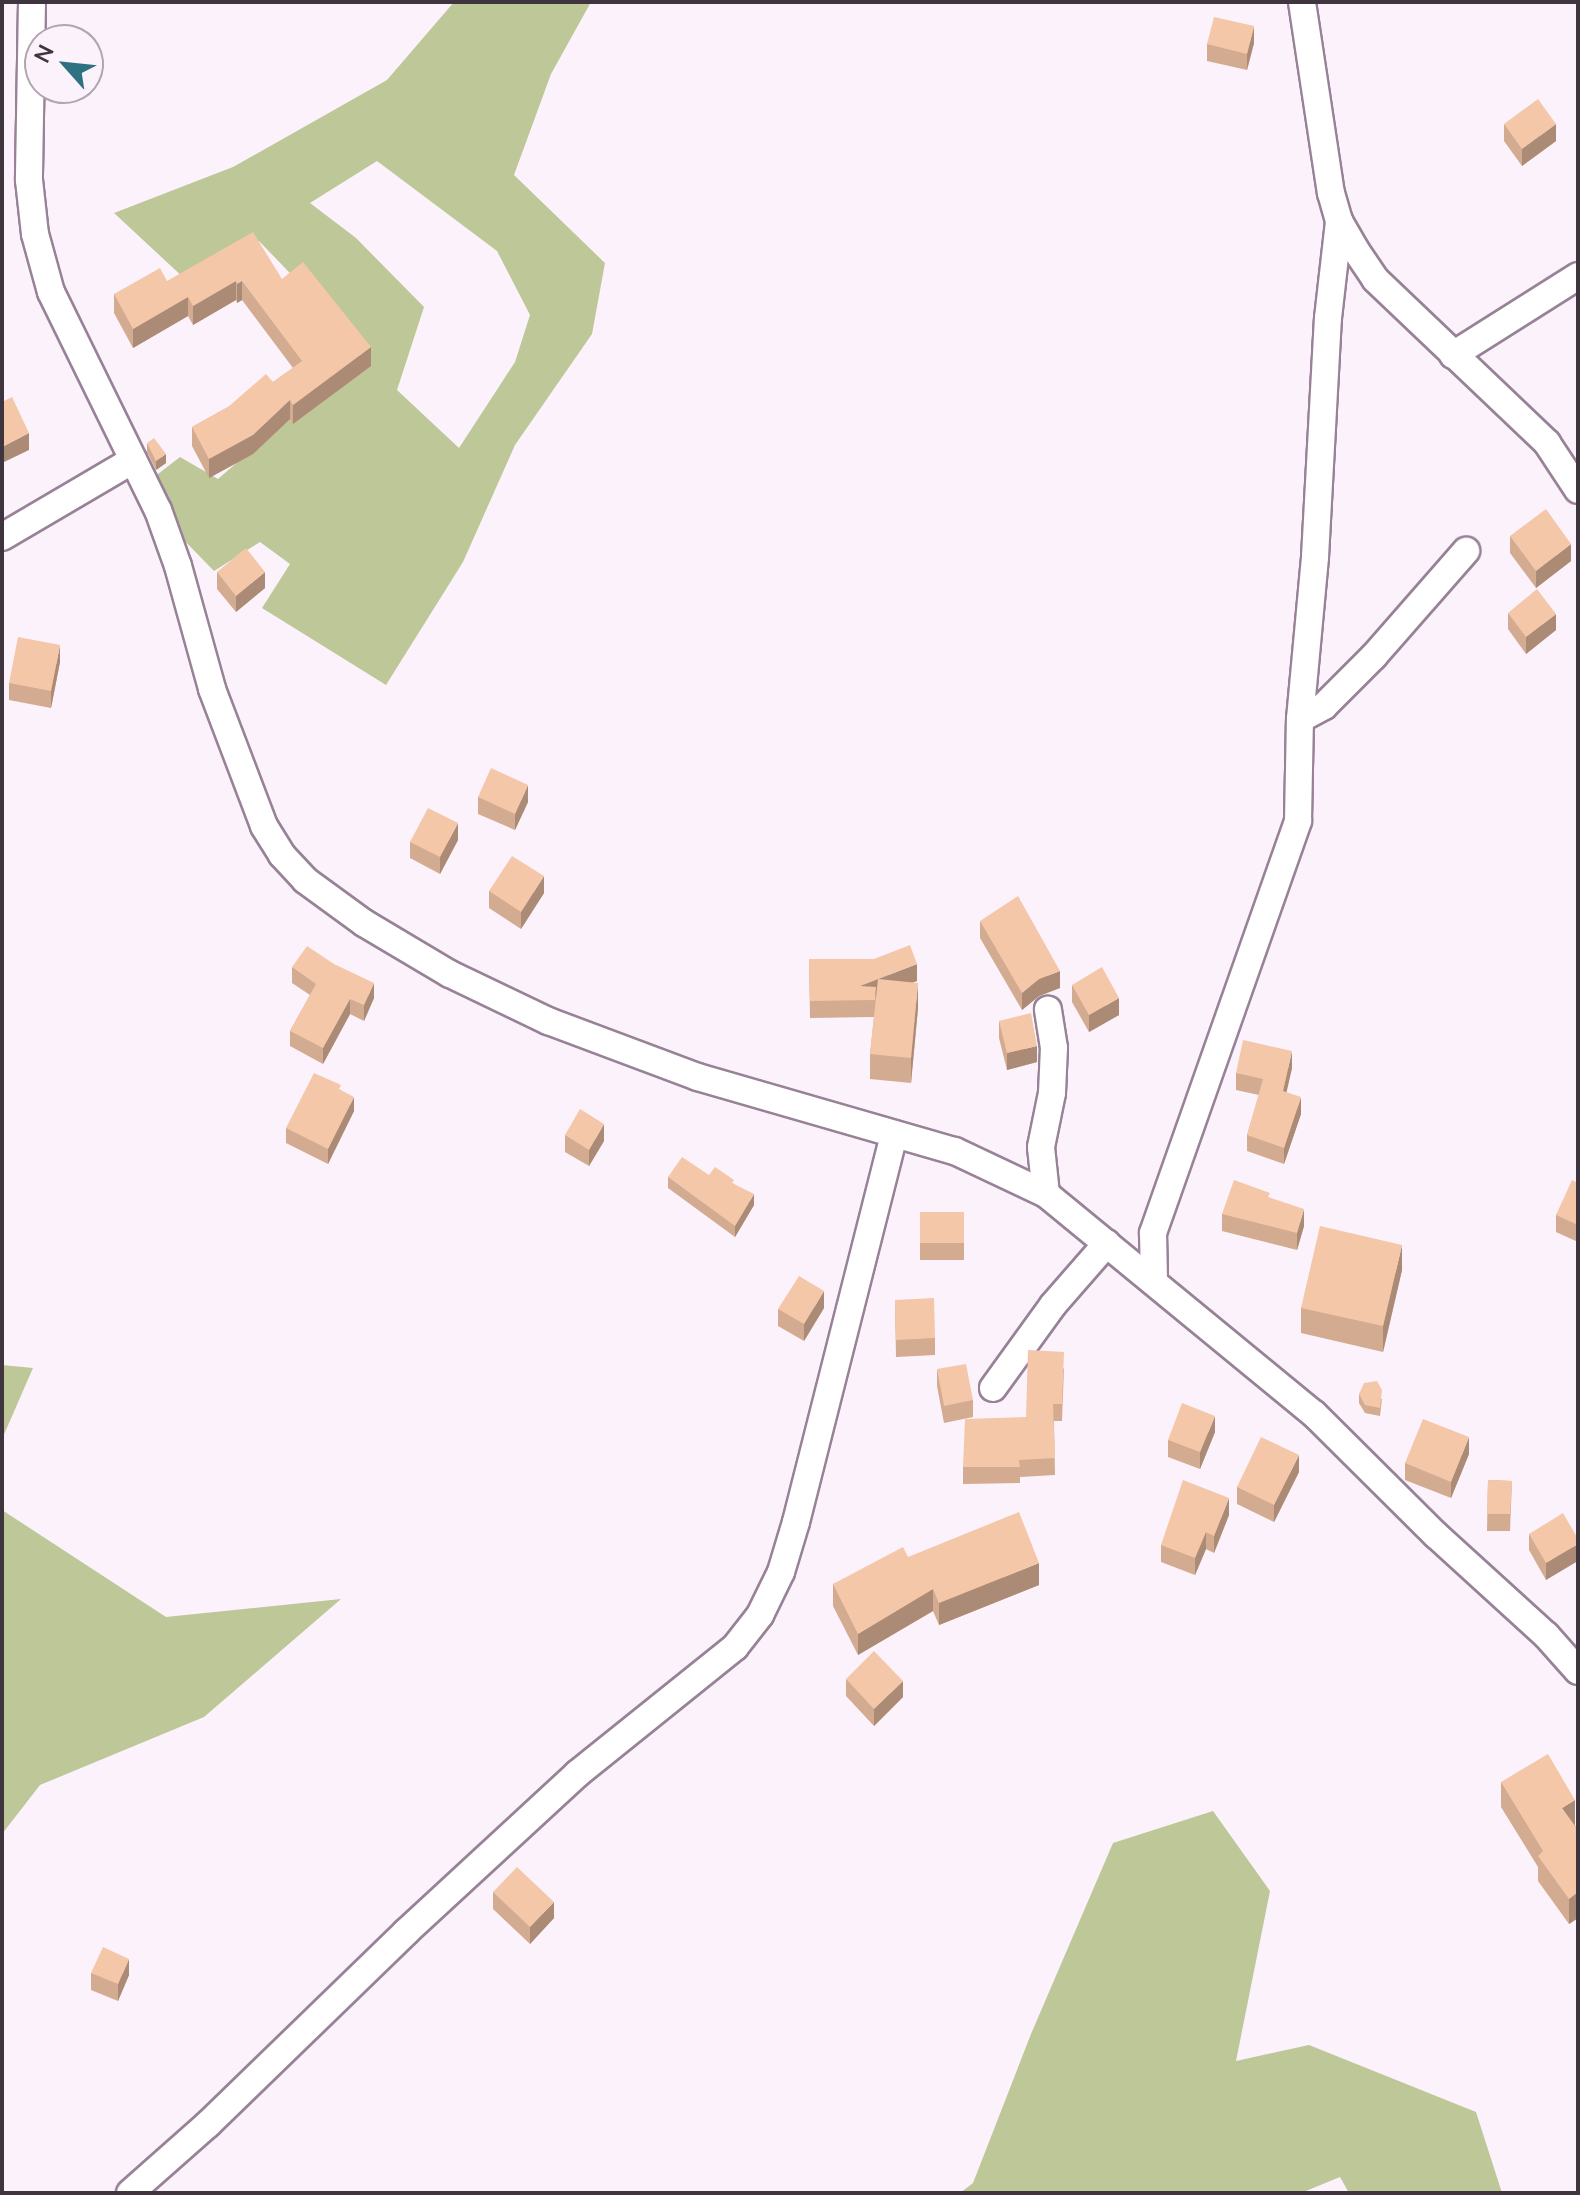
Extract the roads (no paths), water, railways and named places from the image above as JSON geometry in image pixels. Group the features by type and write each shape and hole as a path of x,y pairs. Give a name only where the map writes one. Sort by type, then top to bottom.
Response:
{"street":[{"path":"32,2 29,180 35,234 51,292 158,510 178,566 212,689 264,826 282,855 305,880 364,923 450,974 548,1021 698,1077 984,1163 1046,1194 1154,1280 1352,1449 1436,1535 1546,1635 1578,1671"},
{"path":"1302,2 1331,193 1339,221 1375,279 1547,443 1578,490"},
{"path":"1154,1280 1153,1233 1298,821 1300,719 1315,557 1328,318 1339,221"},
{"path":"1453,355 1578,276"},
{"path":"2,537 133,460"},
{"path":"1300,719 1324,706 1374,656 1466,551"},
{"path":"1046,1194 1041,1147 1052,1093 1054,1048 1048,1009"},
{"path":"130,2193 208,2124 406,1932 577,1774 735,1647 760,1615 781,1572 796,1522 894,1134"},
{"path":"993,1388 1053,1305 1107,1243"}]}
